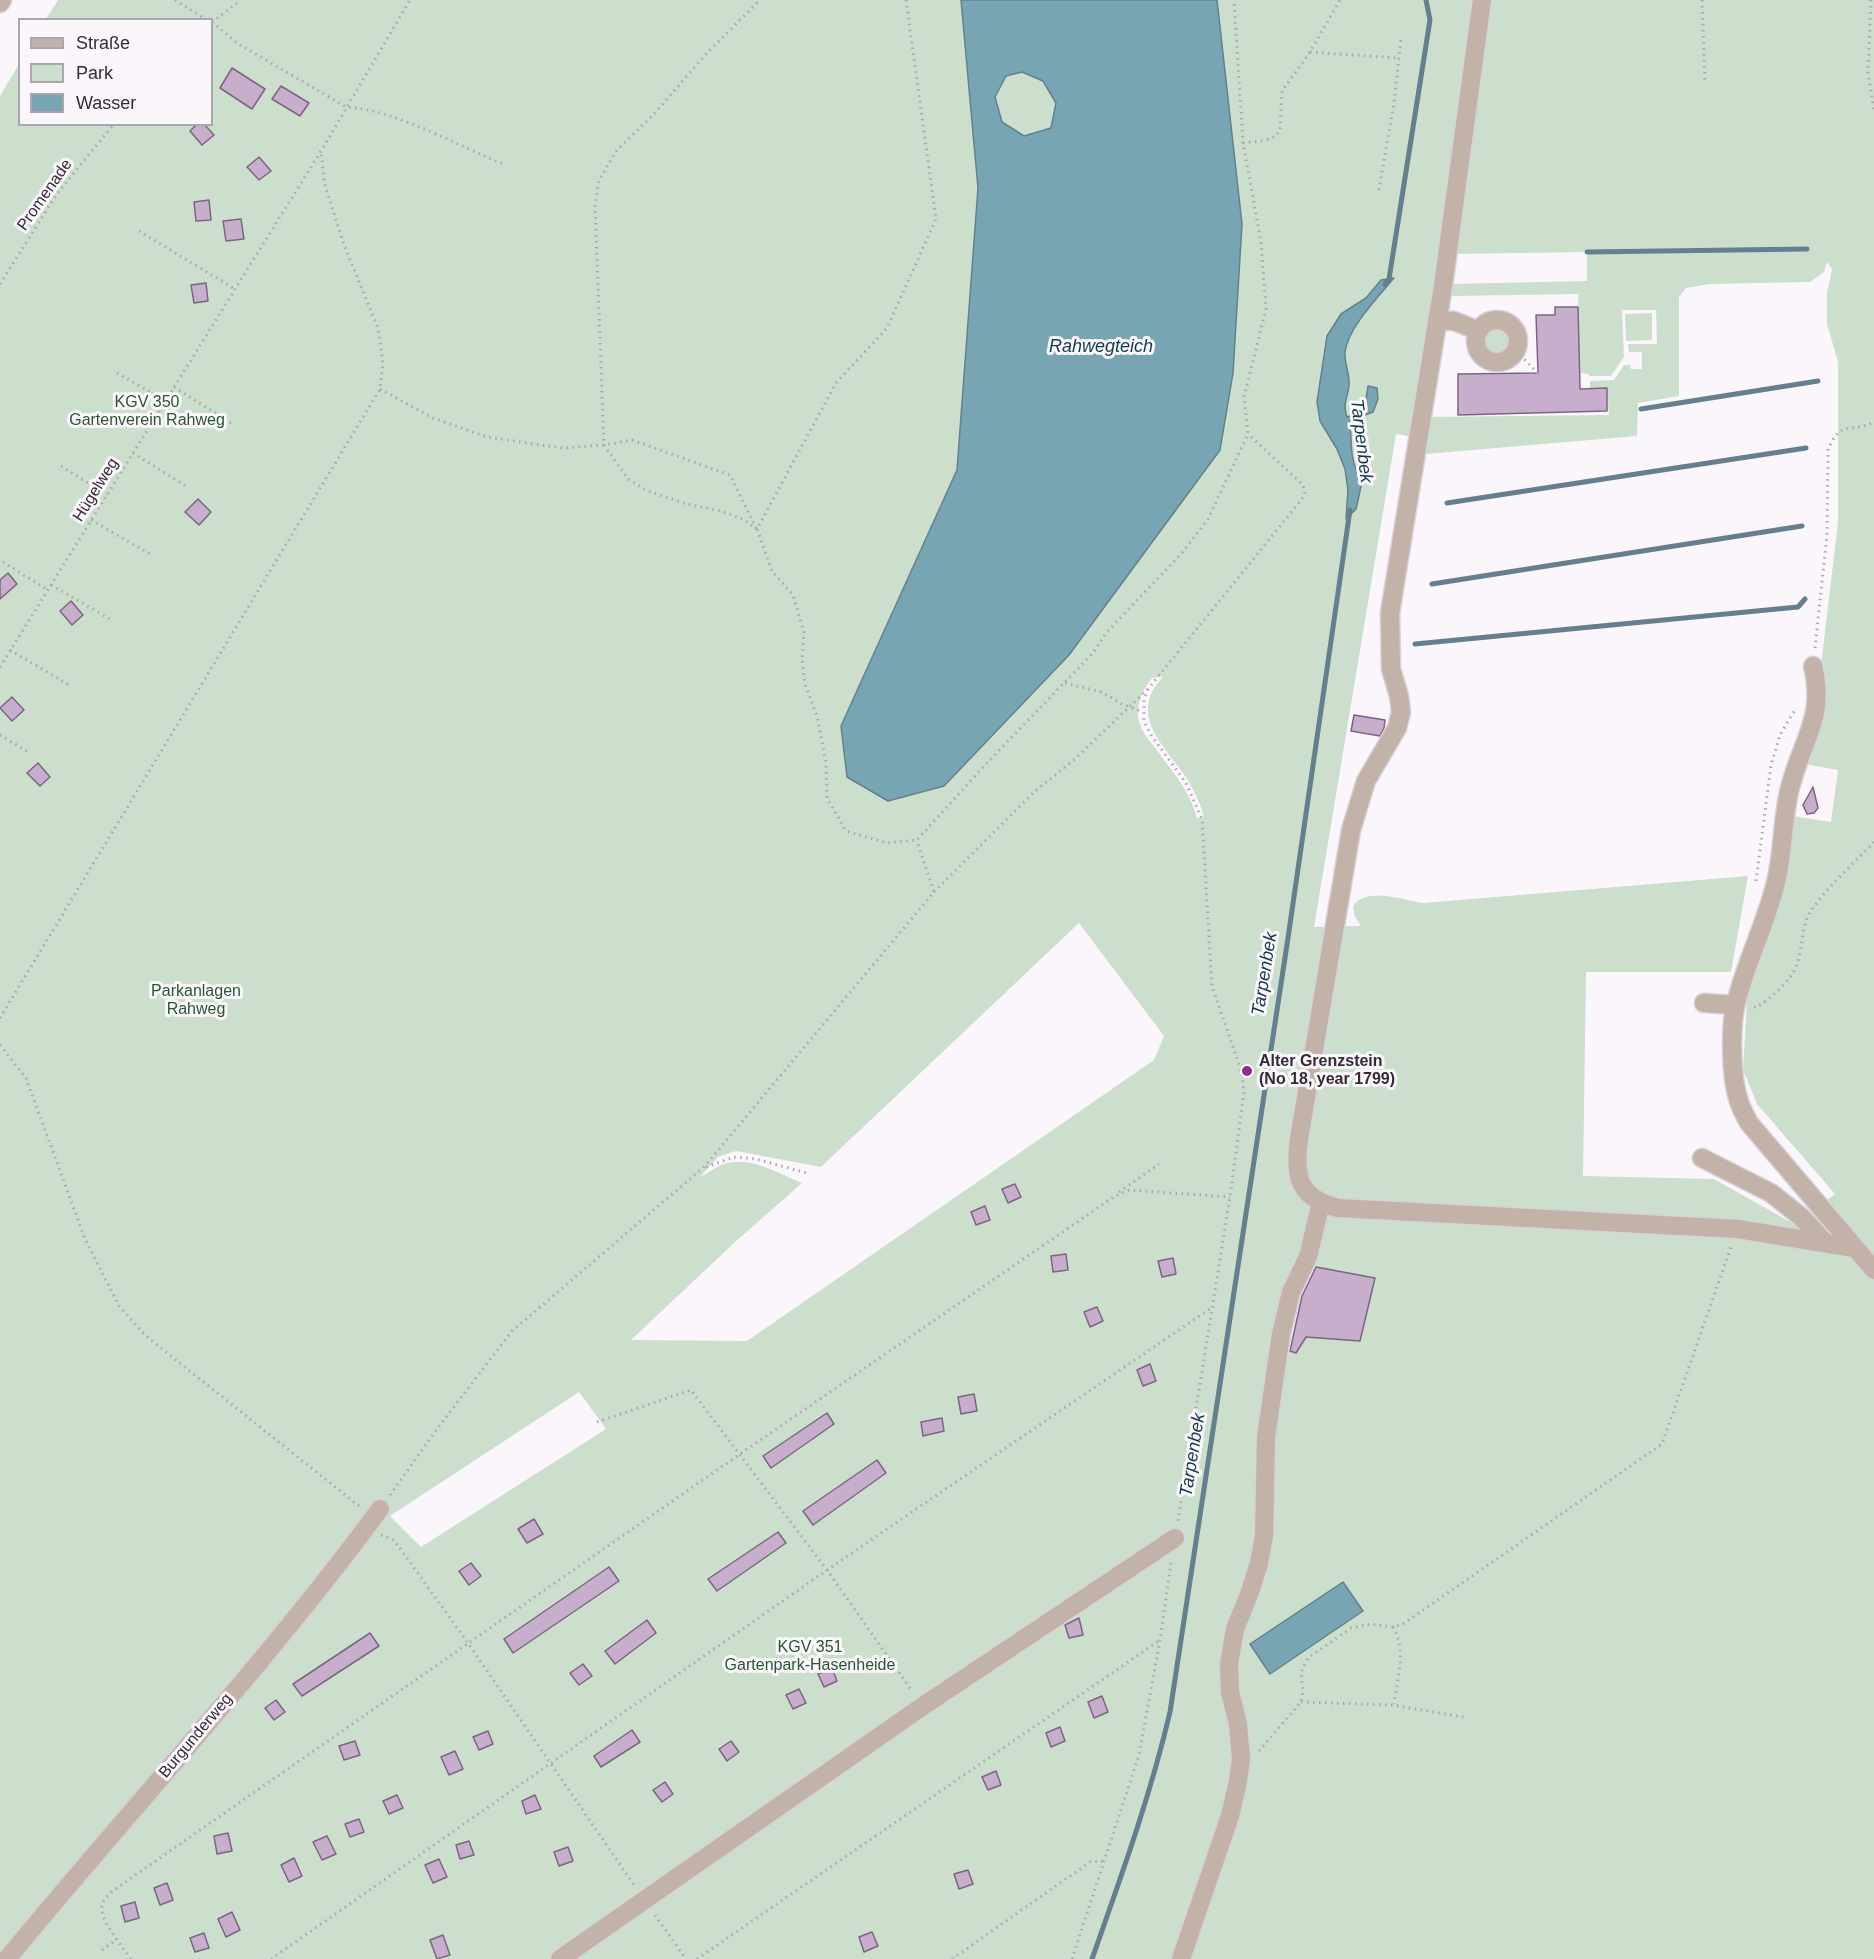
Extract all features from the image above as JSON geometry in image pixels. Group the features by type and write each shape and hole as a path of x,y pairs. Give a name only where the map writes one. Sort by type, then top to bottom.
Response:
{"street":[{"path":"1482,0 1437,320 1390,613 1392,669 1401,712 1397,728 1366,781 1351,830 1299,1139 1296,1160 1300,1183 1313,1197 1338,1208 1738,1229 1824,1241 1867,1257"},
{"path":"1437,320 1454,321 1479,331"},
{"path":"1507,322 1517,333 1516,351 1509,359 1502,362 1488,360 1478,349 1476,342 1479,331 1486,323 1507,322"},
{"path":"1814,666 1818,687 1815,720 1796,765 1790,790 1776,884 1735,1005 1734,1078 1738,1099 1749,1123 1867,1257"},
{"path":"1704,1003 1735,1005"},
{"path":"1702,1158 1771,1193 1800,1216 1824,1241"},
{"path":"1181,1959 1230,1816 1239,1781 1241,1759 1238,1725 1230,1692 1229,1664 1235,1629 1250,1592 1264,1536 1266,1437 1281,1334 1291,1292 1308,1257 1321,1202"},
{"name":"Burgunderweg","path":"7,1959 192,1742 373,1518"},
{"path":"560,1959 923,1706 1175,1538"}],"path":[{"path":"175,0 204,18"},
{"path":"213,21 241,0"},
{"name":"Hügelweg","path":"0,667 321,151 410,0"},
{"path":"757,529 743,519 721,511 686,504 648,491 628,479 604,445 595,216 599,180 617,150 653,115 707,53 760,0"},
{"path":"757,529 836,383 887,328 936,219 906,0"},
{"path":"380,388 433,418 487,437 562,448 632,440 730,475 757,529 772,571 793,595 804,632 802,659 805,684 817,716 823,744 827,798 846,831 887,843 917,840 985,765 1093,653 1105,634 1182,553 1208,519 1248,434 1244,397 1266,309 1261,242 1243,144 1234,0"},
{"path":"1243,144 1272,139 1277,135 1280,130 1282,91 1310,52 1340,0"},
{"path":"1702,0 1705,81"},
{"path":"1871,0 1868,72 1874,111"},
{"path":"213,23 237,44 346,107 394,118 506,165"},
{"path":"1379,190 1394,104 1401,38"},
{"path":"1310,52 1398,58"},
{"name":"Promenade","path":"0,284 56,195 112,126"},
{"path":"0,1018 380,388 383,363 378,328 344,245 325,185 321,151"},
{"path":"139,231 235,289"},
{"path":"1516,351 1538,373"},
{"path":"117,374 166,401"},
{"path":"174,387 231,423"},
{"path":"1814,666 1827,534 1828,450 1832,440 1839,432 1846,428 1869,425 1874,422"},
{"path":"373,1518 512,1331 704,1167 934,892 1035,791 1076,759 1148,689 1305,494 1305,488 1293,474 1248,434"},
{"path":"133,453 189,488"},
{"path":"62,466 107,495"},
{"path":"92,520 150,554"},
{"path":"3,562 48,590"},
{"path":"51,585 110,620"},
{"path":"10,650 69,685"},
{"path":"1065,683 1102,692 1143,712"},
{"path":"1072,1959 1139,1755 1160,1640 1230,1197 1244,1092 1242,1073 1212,986 1202,819 1186,783 1143,721 1144,700 1148,689"},
{"path":"1755,887 1771,765 1780,735 1797,705"},
{"path":"0,735 28,752"},
{"path":"917,840 934,892"},
{"path":"1735,1005 1757,1007 1785,983 1797,964 1808,916 1874,842"},
{"path":"0,1046 26,1078 85,1239 119,1306 146,1336 373,1518 394,1540 468,1643 686,1959"},
{"path":"704,1167 734,1157 756,1159 807,1173"},
{"path":"131,1959 102,1917 105,1898 114,1890 1159,1164"},
{"path":"1115,1196 1128,1190 1230,1197"},
{"path":"1241,1759 1261,1750 1300,1702 1304,1691 1301,1672 1308,1658 1351,1628 1370,1624 1393,1627 1403,1624 1662,1444 1738,1229"},
{"path":"271,1959 827,1570 1211,1308"},
{"path":"597,1422 691,1390 827,1570 923,1706"},
{"path":"1393,1627 1399,1637 1401,1651 1394,1705"},
{"path":"697,1959 1160,1640"},
{"path":"1300,1702 1394,1705 1464,1717"},
{"path":"952,1959 1090,1862 1105,1861"},
{"path":"102,1950 117,1939"}],"green space":[{"path":"58,0 961,0 978,188 957,470 841,726 847,777 888,801 944,786 1069,655 1220,450 1233,373 1242,224 1217,0 1477,0 1413,437 1396,434 1314,927 1361,926 1355,917 1353,906 1359,900 1376,895 1423,903 1748,876 1731,972 1586,972 1583,1176 1714,1179 1794,1224 1835,1194 1757,1104 1743,1070 1748,984 1781,886 1792,816 1831,822 1838,770 1804,764 1824,721 1825,687 1821,666 1838,522 1838,362 1827,324 1827,293 1832,269 1827,262 1824,272 1810,282 1710,284 1686,288 1679,297 1679,396 1638,403 1637,436 1426,454 1424,447 1427,417 1609,415 1607,389 1590,389 1590,381 1614,380 1624,365 1630,365 1631,369 1642,369 1642,352 1629,352 1628,344 1657,344 1656,310 1622,310 1624,357 1611,376 1589,376 1589,374 1579,373 1578,294 1451,296 1451,284 1587,281 1587,252 1453,254 1487,0 1874,0 1874,1959 1188,1959 1244,1784 1247,1752 1235,1692 1234,1664 1239,1631 1255,1595 1270,1536 1269,1438 1282,1350 1296,1352 1306,1337 1360,1341 1375,1279 1312,1266 1319,1232 1309,1222 1304,1255 1287,1289 1277,1333 1262,1435 1260,1535 1255,1562 1230,1628 1224,1663 1225,1693 1233,1726 1236,1760 1234,1780 1175,1959 0,1959 0,96 18,66 18,126 213,126 213,18 47,18","holes":["1163,676 1153,690 1148,711 1154,733 1189,782 1204,817 1197,818 1185,790 1140,725 1138,710 1143,692 1152,678","1079,923 1164,1036 1154,1060 747,1341 631,1340 735,1242 802,1183 763,1166 742,1162 721,1165 700,1177 718,1157 736,1151 821,1167","579,1392 606,1429 421,1547 390,1516"]},
{"path":"1022,72 1043,81 1056,103 1051,128 1024,136 1002,122 995,97 1006,76"},
{"path":"1652,313 1652,340 1626,341 1625,314"},
{"path":"1498,328 1507,332 1511,341 1507,350 1498,354 1489,350 1485,341 1489,332"}],"water":[{"name":"Rahwegteich","path":"961,0 1217,0 1242,224 1233,373 1220,450 1069,655 944,786 888,801 847,777 841,726 957,470 978,188","holes":["1022,72 1043,81 1056,103 1051,128 1024,136 1002,122 995,97 1006,76"]},
{"path":"1394,278 1358,323 1347,343 1345,352 1349,381 1345,404 1347,417 1364,412 1368,386 1377,388 1378,399 1373,412 1350,421 1353,460 1362,482 1356,509 1346,519 1348,490 1345,469 1337,449 1320,421 1317,402 1327,336 1341,314 1366,298 1381,280"},
{"path":"1343,1582 1363,1611 1270,1674 1250,1644"}],"building":[{"path":"232,68 265,89 252,109 220,88"},
{"path":"281,86 309,103 300,116 272,99"},
{"path":"195,126 206,126 214,135 202,145 190,131"},
{"path":"259,157 271,171 259,180 247,167"},
{"path":"209,200 211,220 196,221 194,202"},
{"path":"241,219 244,239 226,241 223,221"},
{"path":"206,283 208,301 194,303 191,285"},
{"path":"1555,307 1578,307 1580,389 1607,388 1607,411 1458,415 1458,374 1538,373 1536,315 1555,315"},
{"path":"198,499 211,512 199,525 185,512"},
{"path":"8,573 17,584 0,599 0,580"},
{"path":"71,601 83,615 72,625 60,611"},
{"path":"12,697 24,710 12,721 0,708"},
{"path":"1354,715 1385,720 1380,736 1351,731"},
{"path":"38,763 50,777 40,786 27,773"},
{"path":"1813,787 1818,808 1814,813 1807,814 1803,805"},
{"path":"1015,1184 1021,1197 1008,1203 1002,1189"},
{"path":"985,1206 990,1220 976,1225 971,1212"},
{"path":"1066,1254 1068,1270 1053,1272 1051,1256"},
{"path":"1173,1258 1176,1274 1162,1277 1158,1261"},
{"path":"1316,1267 1375,1278 1360,1341 1306,1337 1296,1353 1290,1351 1302,1296"},
{"path":"1097,1307 1103,1321 1090,1327 1084,1312"},
{"path":"1150,1364 1156,1381 1143,1386 1137,1370"},
{"path":"974,1394 977,1411 961,1414 958,1397"},
{"path":"827,1413 834,1424 771,1468 763,1456"},
{"path":"942,1418 944,1431 923,1436 921,1422"},
{"path":"877,1460 886,1473 813,1525 803,1511"},
{"path":"534,1519 543,1534 527,1543 518,1529"},
{"path":"778,1532 786,1543 717,1591 708,1579"},
{"path":"471,1563 481,1576 469,1585 459,1571"},
{"path":"609,1567 619,1581 513,1653 504,1639"},
{"path":"1079,1618 1083,1635 1069,1638 1065,1625"},
{"path":"647,1620 656,1633 615,1664 605,1651"},
{"path":"370,1633 379,1646 302,1696 293,1684"},
{"path":"583,1664 592,1676 579,1685 570,1673"},
{"path":"832,1668 837,1681 824,1687 818,1674"},
{"path":"799,1689 806,1703 793,1709 786,1695"},
{"path":"1102,1696 1108,1712 1094,1718 1088,1702"},
{"path":"276,1700 285,1712 274,1720 265,1708"},
{"path":"1060,1727 1065,1741 1051,1747 1046,1733"},
{"path":"632,1730 640,1742 601,1767 594,1756"},
{"path":"488,1731 493,1744 479,1750 473,1737"},
{"path":"355,1741 360,1755 344,1760 339,1746"},
{"path":"731,1741 739,1752 727,1761 719,1749"},
{"path":"455,1751 463,1769 449,1775 441,1757"},
{"path":"996,1771 1001,1785 988,1790 982,1777"},
{"path":"665,1782 673,1794 662,1802 653,1790"},
{"path":"397,1795 403,1808 389,1814 383,1801"},
{"path":"535,1795 541,1809 526,1814 522,1801"},
{"path":"359,1819 364,1832 350,1837 345,1824"},
{"path":"228,1833 232,1851 217,1854 214,1836"},
{"path":"327,1836 336,1854 322,1860 313,1842"},
{"path":"469,1841 474,1855 460,1859 456,1845"},
{"path":"568,1847 573,1861 559,1866 554,1852"},
{"path":"294,1858 302,1876 289,1882 281,1865"},
{"path":"439,1859 447,1877 433,1883 425,1865"},
{"path":"968,1870 973,1884 959,1889 954,1874"},
{"path":"167,1883 173,1900 160,1905 154,1888"},
{"path":"135,1902 139,1918 125,1922 121,1906"},
{"path":"232,1912 240,1930 226,1937 218,1919"},
{"path":"872,1932 878,1946 864,1952 859,1937"},
{"path":"204,1933 209,1948 195,1952 190,1938"},
{"path":"443,1935 450,1955 437,1959 430,1940"}],"waterway":[{"name":"Tarpenbek","path":"1385,284 1389,279 1430,20 1426,0"},
{"path":"1587,252 1807,249"},
{"path":"1641,409 1818,381"},
{"path":"1447,503 1806,448"},
{"name":"Tarpenbek","path":"1092,1959 1144,1806 1170,1712 1288,938 1350,510"},
{"path":"1432,584 1802,526"},
{"path":"1415,644 1798,607 1805,599"}],"place":[{"name":"Alter Grenzstein (No 18, year 1799)","path":"1247,1071"}],"park label":[{"name":"KGV 350 Gartenverein Rahweg","path":"147,412"},
{"name":"Parkanlagen Rahweg","path":"196,1001"},
{"name":"KGV 351 Gartenpark-Hasenheide","path":"810,1657"}]}
